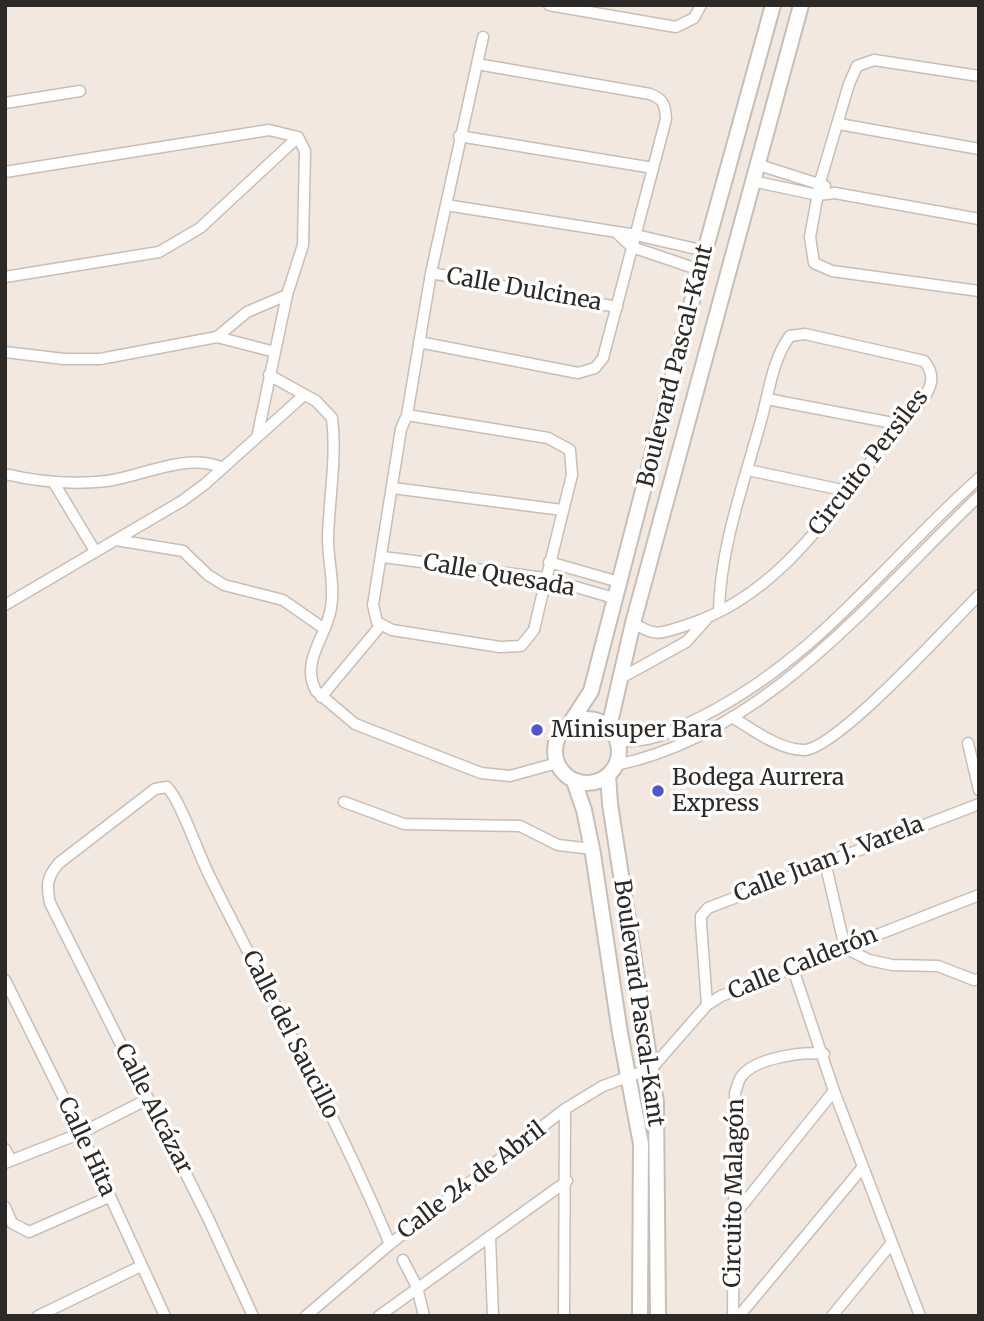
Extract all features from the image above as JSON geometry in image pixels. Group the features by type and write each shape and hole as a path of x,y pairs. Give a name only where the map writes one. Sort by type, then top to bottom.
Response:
{"street":[{"path":"549,5 676,27 694,18 701,5"},
{"name":"Boulevard Pascal-Kant","path":"571,722 591,691 705,251 773,5"},
{"name":"Boulevard Pascal-Kant","path":"609,727 633,623 801,5"},
{"path":"407,415 522,432 548,438 570,450 573,467 534,630 521,646 500,647 381,625 374,618 373,605 383,557 401,429 407,415 431,273 459,136 483,37"},
{"path":"979,76 866,61 853,72 820,182 809,247 818,267 832,271 979,291"},
{"path":"419,342 578,373 589,371 603,358 666,119 661,98 477,64"},
{"path":"5,103 80,91"},
{"path":"747,106 771,113"},
{"path":"839,124 979,149"},
{"path":"5,172 269,130 298,137"},
{"path":"459,136 653,168"},
{"path":"5,277 159,252 200,228 298,137"},
{"path":"258,433 287,295 303,245 305,152 298,137"},
{"path":"756,164 820,182 835,193"},
{"path":"752,181 818,195 835,193 979,219"},
{"path":"446,205 636,235 705,251"},
{"path":"618,234 632,247 700,270"},
{"name":"Calle Dulcinea","path":"431,273 617,307"},
{"path":"217,337 247,312 287,295"},
{"name":"Circuito Persiles","path":"619,679 687,642 706,620 761,586 805,546 898,424 929,389 931,373 925,361 805,334 794,334 784,344 767,399 719,586 719,611"},
{"path":"5,352 64,359 100,359 217,337 275,352"},
{"path":"269,375 325,408 332,418 334,433 328,541 333,589 331,609 311,668 312,683 321,697 355,724 481,773 510,776 557,764"},
{"path":"5,605 181,501 223,468 258,433 303,396"},
{"path":"767,399 898,424"},
{"path":"5,474 54,483 107,481 195,462 223,468"},
{"path":"748,470 847,491"},
{"path":"618,741 652,740 725,705 788,664 835,624 979,478"},
{"path":"54,483 95,551"},
{"path":"393,488 562,510"},
{"path":"612,770 620,753 618,741 609,727 598,720 584,718 571,722 556,740 557,764 574,780 586,783 612,770 648,758 732,717 819,654 979,496"},
{"path":"638,517 660,523"},
{"path":"116,540 183,551 208,575 224,585 283,600 323,628"},
{"name":"Calle Quesada","path":"383,557 545,578 614,598"},
{"name":"Calle Quesada","path":"549,562 619,582"},
{"path":"5,594 18,597"},
{"path":"732,717 792,748 818,746 869,705 979,595"},
{"name":"Circuito Persiles","path":"633,623 645,630 663,634 706,620"},
{"path":"321,697 381,625"},
{"path":"968,743 979,789"},
{"name":"Boulevard Pascal-Kant","path":"612,770 610,804 652,1068 657,1142 658,1316"},
{"name":"Boulevard Pascal-Kant","path":"574,780 584,810 592,849 641,1144 640,1316"},
{"name":"Calle del Saucillo","path":"50,903 47,877 58,863 155,789 161,786 171,791 186,828 351,1153 390,1244"},
{"path":"344,802 404,824 520,826 558,845 592,849"},
{"name":"Calle Juan J. Varela","path":"707,1005 701,916 708,908 979,804"},
{"path":"825,862 845,947 876,962 938,966 974,981 979,979"},
{"name":"Calle Calderón","path":"652,1068 707,1005 737,988 793,969 979,895"},
{"name":"Calle Alcázar","path":"50,903 253,1316"},
{"path":"793,969 824,1054 834,1091 920,1316"},
{"name":"Calle Hita","path":"5,980 81,1133 165,1316"},
{"name":"Circuito Malagón","path":"733,1316 736,1213 733,1105 741,1077 765,1062 798,1053 824,1054"},
{"name":"Calle 24 de Abril","path":"306,1316 390,1244 565,1109 603,1086 652,1068"},
{"path":"736,1213 834,1091"},
{"path":"5,1149 8,1162 81,1133 148,1099"},
{"path":"564,1316 567,1181 565,1109"},
{"path":"739,1316 863,1167"},
{"path":"379,1316 567,1181"},
{"path":"5,1207 12,1223 29,1232 109,1197"},
{"path":"490,1237 493,1316"},
{"path":"832,1316 891,1244"},
{"path":"404,1260 417,1287 424,1316"},
{"path":"38,1316 50,1314 141,1266"}],"place":[{"name":"Minisuper Bara","path":"537,730"},
{"name":"Bodega Aurrera Express","path":"658,791"}]}
